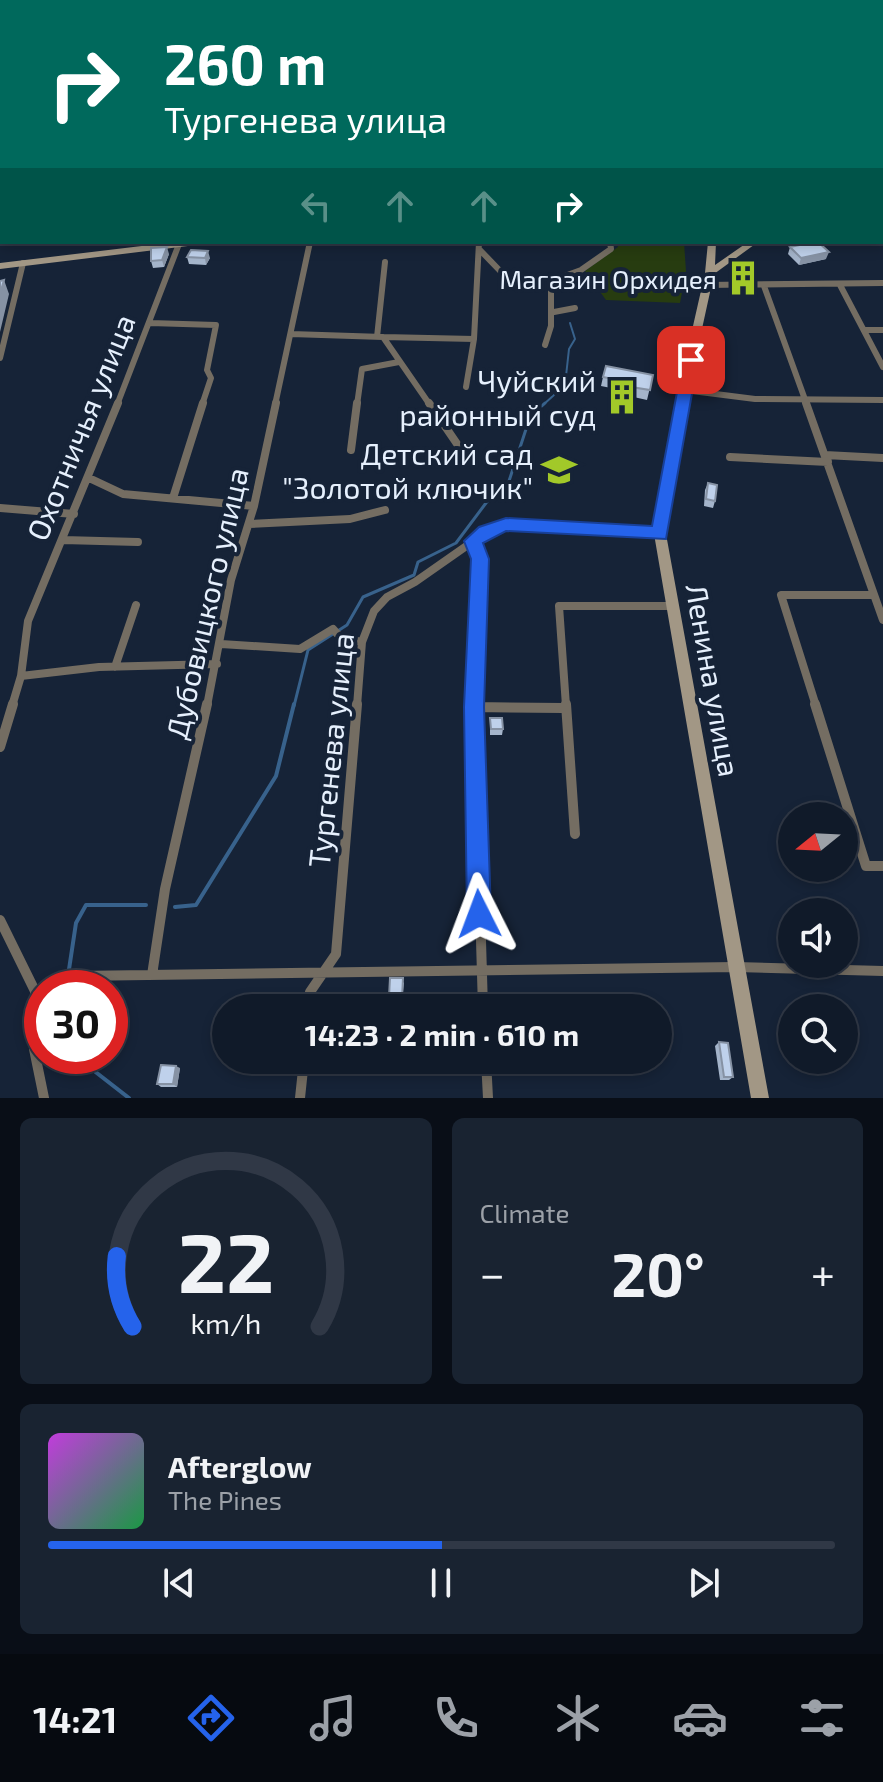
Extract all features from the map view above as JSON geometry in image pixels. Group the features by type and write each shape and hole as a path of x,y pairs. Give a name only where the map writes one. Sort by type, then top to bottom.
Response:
{"main road":[{"path":"0,266 171,244"},
{"path":"705,244 709,274 750,246"},
{"path":"718,245 750,246"},
{"name":"Ленина улица","path":"718,245 685,384 660,534 760,1098"}],"street":[{"name":"Охотничья улица","path":"0,747 21,676 28,621 89,478 179,244"},
{"name":"Дубовицкого улица","path":"152,975 165,889 217,664 231,580 254,506 310,244"},
{"path":"545,345 554,312 548,286 551,281 594,263 611,249 610,244"},
{"path":"479,246 505,276"},
{"path":"466,387 474,339 479,246"},
{"path":"385,262 380,337 464,454"},
{"path":"0,358 23,263"},
{"path":"709,274 764,286 883,283"},
{"path":"840,285 883,367"},
{"path":"764,286 883,620"},
{"path":"554,312 575,308"},
{"path":"150,323 216,325 207,370 211,378 173,498"},
{"path":"864,330 883,330"},
{"path":"291,334 474,339"},
{"path":"351,450 362,369 399,362"},
{"path":"660,377 755,399 883,400"},
{"path":"730,457 883,458"},
{"path":"89,478 123,494 254,506"},
{"path":"0,508 74,514"},
{"path":"249,524 350,519 385,510"},
{"name":"Тургенева улица","path":"310,994 336,954 362,642 374,611 387,597 485,531 506,525 660,534"},
{"path":"63,540 138,542"},
{"path":"473,541 480,559 474,707 482,994"},
{"path":"874,595 781,595 866,866 883,866"},
{"path":"115,667 136,605"},
{"path":"575,834 563,708 559,606 672,606"},
{"path":"221,644 300,649 333,629 341,638 362,642"},
{"path":"21,676 115,667 217,664"},
{"path":"474,707 563,708"},
{"path":"0,920 29,970"},
{"path":"128,975 736,967 883,971"},
{"path":"39,1074 44,1098"},
{"path":"300,1098 303,1074"},
{"path":"487,1074 488,1098"}],"green space":[{"path":"617,244 684,244 686,271 680,303 606,300 585,271 618,247"}],"building":[{"path":"820,244 829,252 801,258 790,247"},
{"path":"167,247 162,260 151,261 151,248"},
{"path":"191,250 208,251 205,258 187,257"},
{"path":"606,366 653,375 650,390 631,387 629,397 615,395 618,380 603,377"},
{"path":"708,483 717,485 715,501 706,499"},
{"path":"490,718 502,718 503,729 491,729"},
{"path":"390,978 403,978 402,994 389,994"},
{"path":"719,1042 728,1043 733,1077 724,1077"},
{"path":"161,1065 176,1066 173,1084 157,1084"}],"waterway":[{"path":"543,405 565,385 569,349 575,339 570,323"},
{"path":"294,706 308,650 347,625 363,597 414,575 418,562 456,543 486,503 509,481 530,417 545,403"},
{"path":"175,907 196,905 276,776 294,704"},
{"path":"69,970 76,923 86,905 146,905"},
{"path":"98,1074 129,1098"}],"place":[{"name":"Магазин Орхидея","path":"743,278"},
{"name":"Чуйский районный суд","path":"622,397"},
{"name":"Детский сад \"Золотой ключик\"","path":"559,470"}],"route":[{"path":"479,914 474,707 480,559 473,541 495,526 506,525 660,534 691,360"}]}
